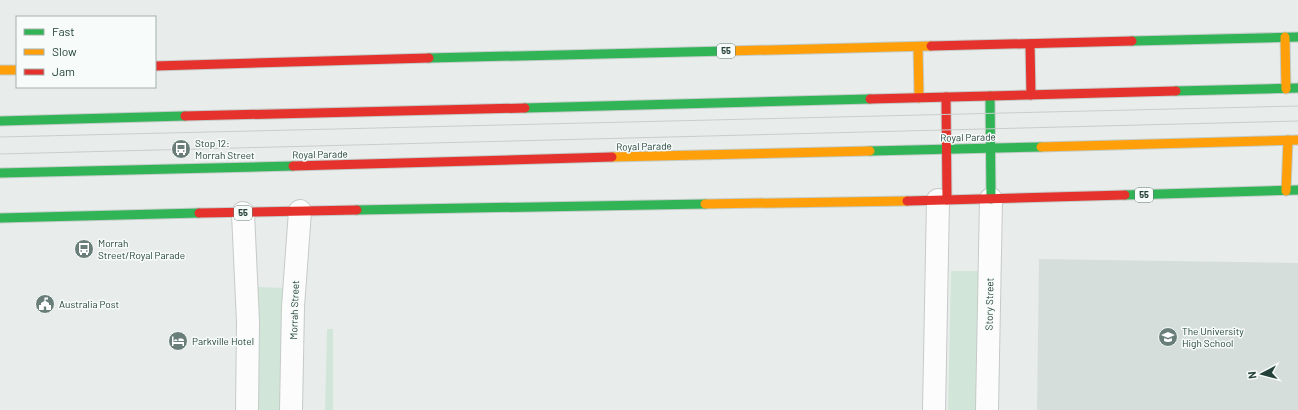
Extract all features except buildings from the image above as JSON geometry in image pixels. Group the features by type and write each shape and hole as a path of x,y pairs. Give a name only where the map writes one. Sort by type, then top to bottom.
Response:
{"main road":[{"path":"1285,37 1286,88"},
{"name":"55","path":"156,66 1298,37"},
{"path":"1030,44 1031,95"},
{"path":"918,47 919,98"},
{"path":"0,70 16,70"},
{"path":"0,121 1298,88"},
{"path":"990,96 991,199"},
{"path":"943,200 947,149 946,97"},
{"path":"1286,191 1288,140"},
{"name":"Royal Parade","path":"0,173 1298,140"},
{"name":"55","path":"0,218 300,211 991,199 1298,190"}],"street":[{"name":"Story Street","path":"987,410 991,199"},
{"path":"934,410 943,200"},
{"name":"Morrah Street","path":"291,410 293,300 300,211"},
{"path":"244,213 248,322 246,410"}],"shaded area":[{"name":"The University High School","path":"1039,259 1298,263 1298,410 1037,410"}],"green space":[{"path":"951,271 978,271 976,410 948,410"},
{"path":"257,287 284,288 282,410 255,410"},
{"path":"327,329 333,329 333,410 325,410"}],"tram line":[{"path":"0,137 1298,106"},
{"path":"0,154 1298,121"}],"traffic: fast":[{"path":"1132,41 1298,37"},
{"path":"429,58 727,51"},
{"path":"1176,91 1298,88"},
{"path":"990,96 991,199"},
{"path":"525,108 870,99"},
{"path":"0,121 185,116"},
{"path":"870,151 1041,147"},
{"path":"0,173 293,166"},
{"path":"1125,195 1298,190"},
{"path":"357,210 705,204"},
{"path":"0,218 199,213"}],"traffic: slow":[{"path":"1285,37 1286,89"},
{"path":"727,51 931,46"},
{"path":"918,47 919,98"},
{"path":"0,70 16,70"},
{"path":"1286,191 1288,140"},
{"path":"1041,147 1298,140"},
{"path":"612,157 870,151"},
{"path":"705,204 907,201"}],"traffic: jam":[{"path":"931,46 1132,41"},
{"path":"1030,44 1031,95"},
{"path":"156,66 429,58"},
{"path":"870,99 1176,91"},
{"path":"946,97 947,200"},
{"path":"185,116 525,108"},
{"path":"293,166 612,157"},
{"path":"907,201 1125,195"},
{"path":"199,213 357,210"}],"place":[{"name":"Stop 12: Morrah Street","path":"181,149"},
{"name":"Morrah Street/Royal Parade","path":"84,249"},
{"name":"Australia Post","path":"45,304"},
{"name":"The University High School","path":"1168,337"},
{"name":"Parkville Hotel","path":"178,341"}]}
